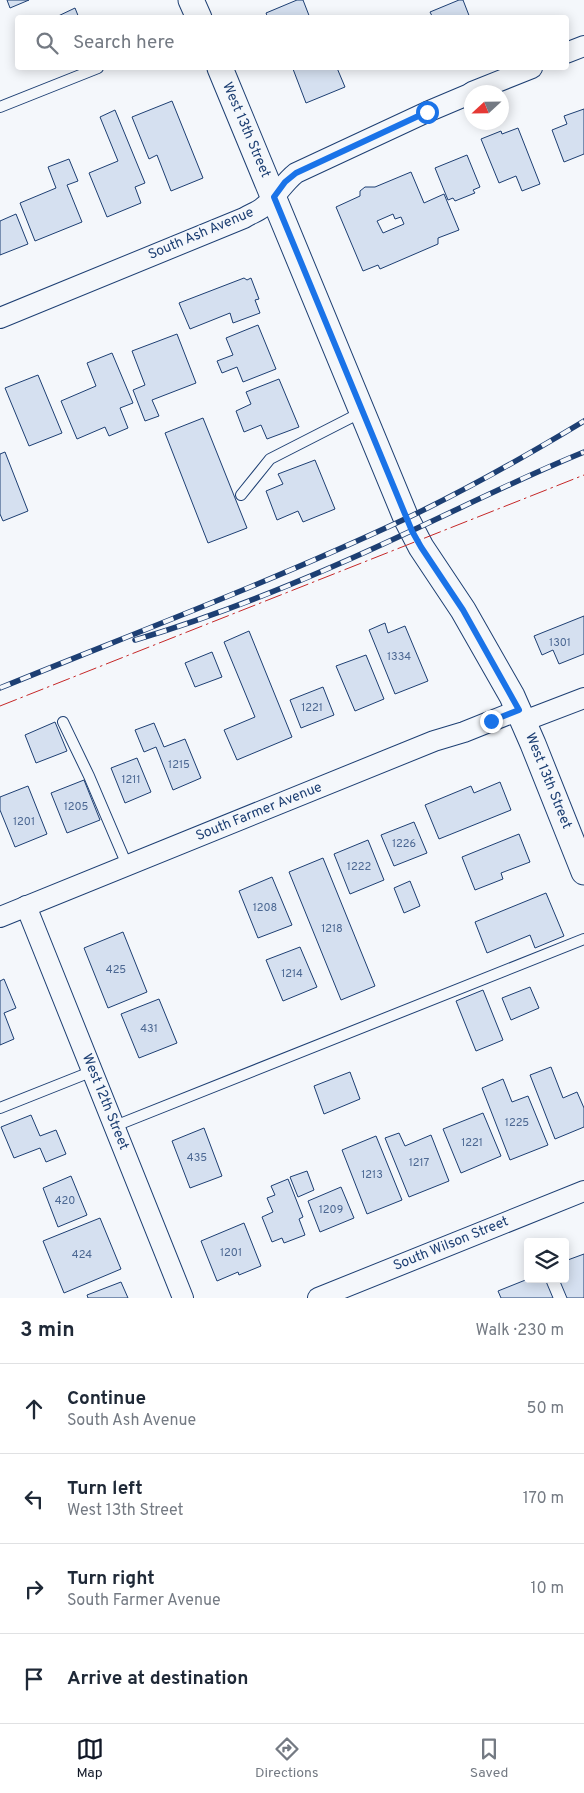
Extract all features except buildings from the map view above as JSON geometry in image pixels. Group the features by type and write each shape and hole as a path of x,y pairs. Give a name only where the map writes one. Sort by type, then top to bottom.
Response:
{"street":[{"path":"191,0 198,15"},
{"path":"569,52 584,46"},
{"name":"West 13th Street","path":"221,70 412,531 463,610 521,715 584,872"},
{"name":"South Ash Avenue","path":"491,85 527,70"},
{"name":"South Ash Avenue","path":"0,318 244,218 262,208 274,197 285,182 296,173 355,144 464,96"},
{"name":"South Farmer Avenue","path":"0,917 425,744 584,698"},
{"name":"West 12th Street","path":"26,906 183,1298"},
{"name":"South Wilson Street","path":"318,1298 584,1191"}],"lane":[{"path":"0,107 93,70"},
{"path":"241,495 270,459 362,412"},
{"path":"63,722 89,776 127,865"},
{"path":"115,1126 584,939"},
{"path":"0,1108 93,1071"}],"railway":[{"path":"0,688 355,542 428,508 518,460 584,421"},
{"path":"135,640 206,617 310,577 519,480 584,452"}],"power":[{"path":"0,706 584,475"}],"route":[{"path":"427,112 296,173 285,182 274,197 412,531 463,610 519,710 491,721"}]}
